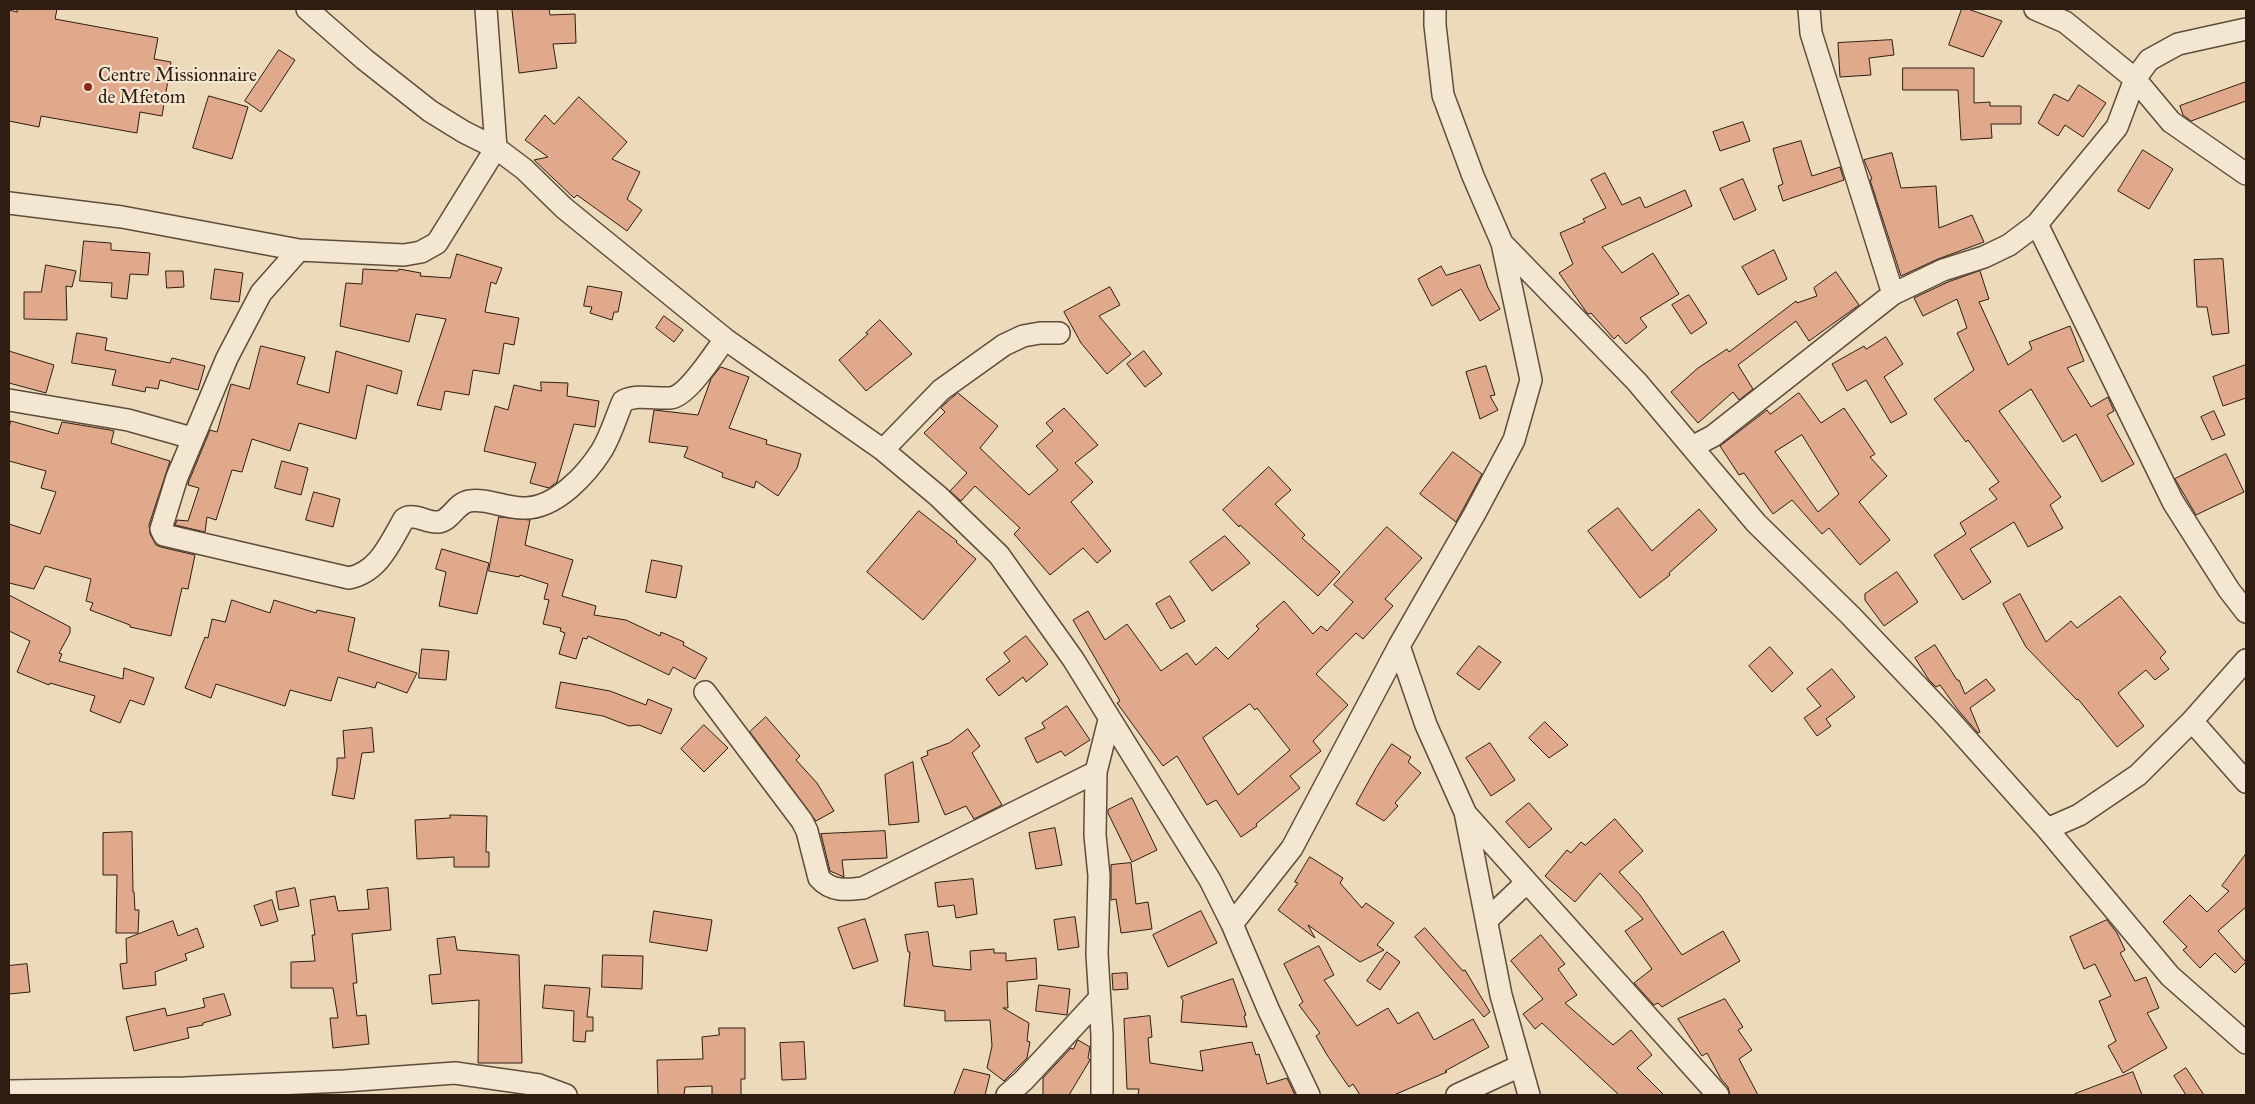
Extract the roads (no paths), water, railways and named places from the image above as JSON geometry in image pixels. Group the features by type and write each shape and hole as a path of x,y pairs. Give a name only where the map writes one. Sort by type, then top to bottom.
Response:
{"street":[{"path":"307,9 364,59 430,111 464,132 496,148 524,169 564,208 629,263 725,339 883,450 938,496 999,555 1072,659 1210,880 1232,924 1269,1011 1309,1095"},
{"path":"9,203 122,217 299,250 404,255 421,252 438,243 496,148 486,9"},
{"path":"1232,924 1292,848 1398,646 1474,515 1514,440 1532,380 1502,243 1473,176 1443,96 1435,9"},
{"path":"1809,9 1811,33 1893,294"},
{"path":"2035,9 2065,22 2135,79 2171,122 2246,174"},
{"path":"1692,447 1713,436 1893,294 1943,270 1984,257 2009,245 2037,224 2117,127 2135,79 2149,60 2178,44 2246,29"},
{"path":"2037,224 2177,508 2229,590 2246,612"},
{"path":"1502,243 1637,382 1756,523 1851,616 1946,716 2047,828 2170,976 2246,1043"},
{"path":"299,250 261,293 227,358 192,438 161,529 164,535 349,578 368,571 378,563 404,520 408,517 440,522 446,519 459,504 469,501 526,508 543,504 562,494 583,475 602,449 623,401 636,397 670,398 682,394 725,339"},
{"path":"883,450 941,390 1004,345 1023,336 1040,333 1059,334"},
{"path":"9,400 128,420 192,438"},
{"path":"1398,646 1426,725 1465,812 1501,995 1529,1095"},
{"path":"2047,828 2080,815 2138,775 2192,721 2246,660"},
{"path":"705,692 802,821 807,831 819,878 824,884 833,888 843,890 863,888 1096,772"},
{"path":"1102,1095 1102,1035 1097,924 1099,876 1095,835 1096,772 1109,720"},
{"path":"2192,721 2246,782"},
{"path":"1465,812 1718,1095"},
{"path":"1487,920 1527,882"},
{"path":"1007,1095 1023,1082 1099,999"},
{"path":"1457,1095 1520,1066"},
{"path":"9,1091 185,1088 455,1073 539,1084 566,1095"}],"place":[{"name":"Centre Missionnaire de Mfetom","path":"88,87"}]}
